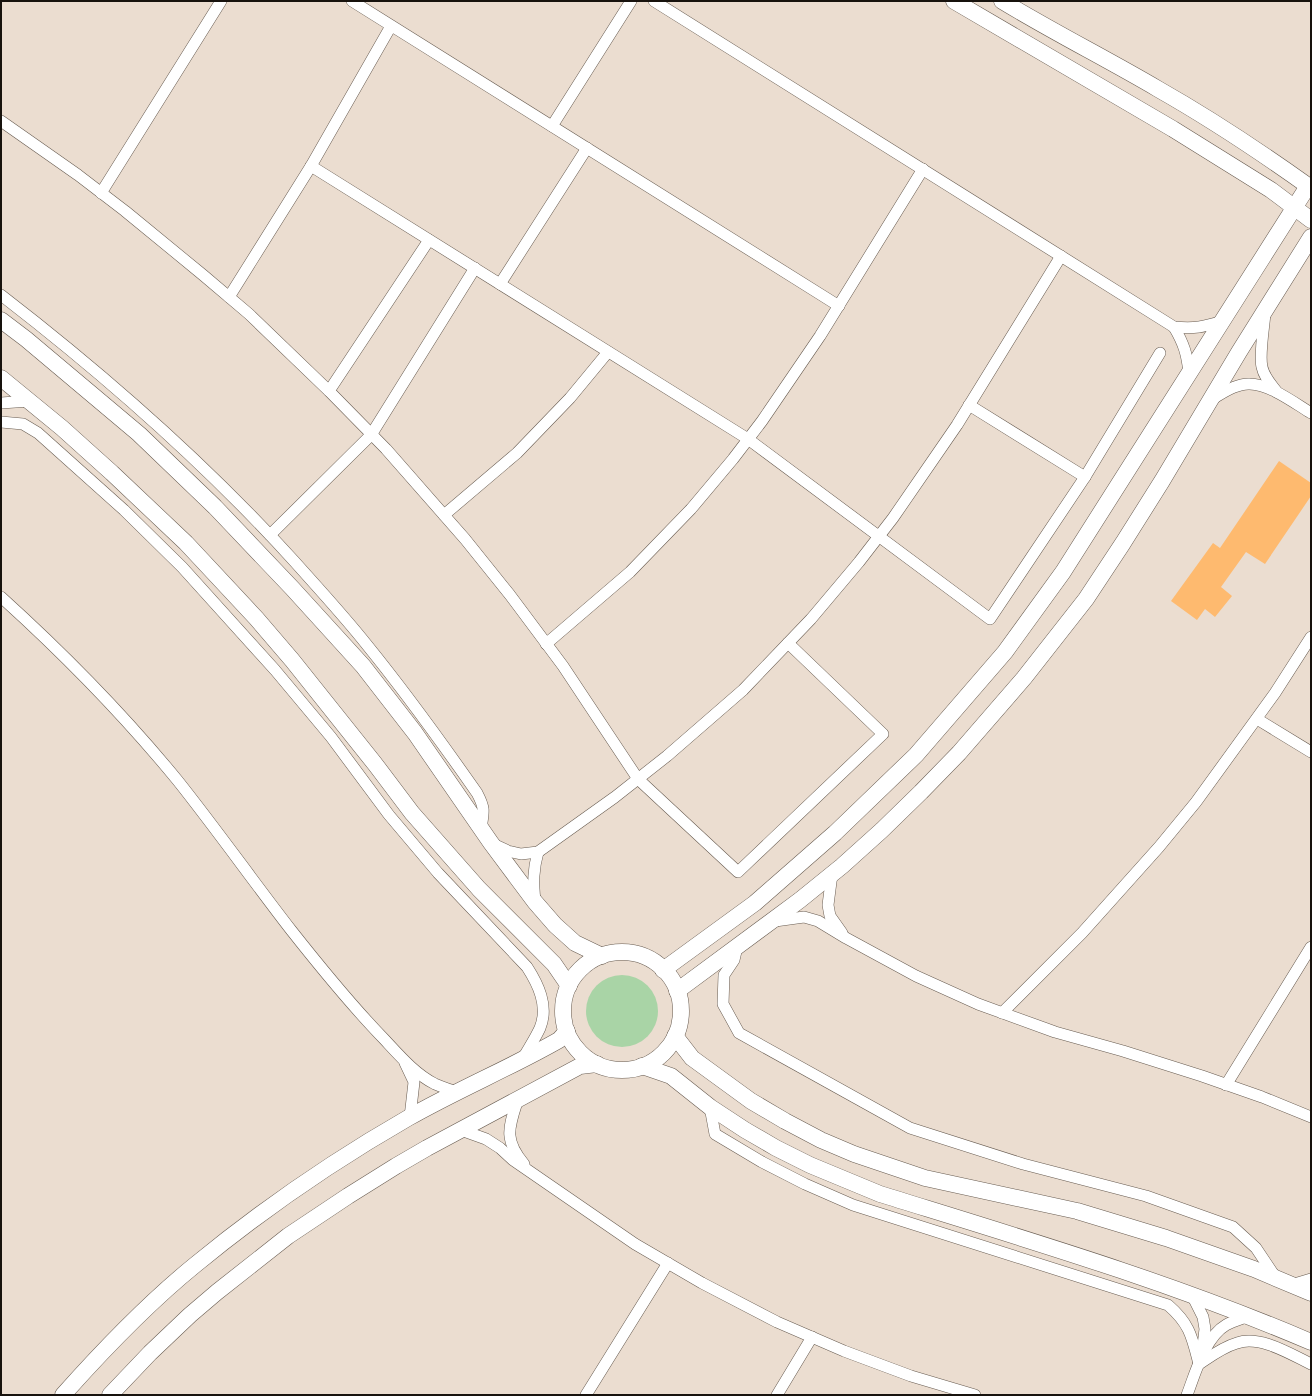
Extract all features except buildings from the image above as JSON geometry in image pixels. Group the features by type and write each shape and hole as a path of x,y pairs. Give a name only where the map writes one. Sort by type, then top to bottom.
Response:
{"main road":[{"path":"954,1 1174,129 1271,190 1311,220"},
{"path":"663,970 760,898 835,834 916,755 1004,652 1063,572 1295,207 1310,187 1270,158 1160,90 1043,26 1002,1"},
{"path":"677,991 800,900 882,830 959,753 1055,640 1086,599 1123,543 1311,237"},
{"path":"1,320 26,339 139,434 215,507 292,588 363,666 392,702 415,732 491,843 535,902 555,925 575,943 602,956"},
{"path":"1,378 62,428 186,543 256,618 297,666 412,813 479,889 554,964 569,986"},
{"path":"624,952 636,954 646,958 663,970 672,981 677,991 680,1002 680,1014 679,1025 675,1036 662,1054 642,1066 619,1070 597,1064 579,1051 572,1042 567,1031 563,1008 569,986 574,976 582,968 591,961 602,956 624,952"},
{"path":"63,1395 126,1328 195,1265 262,1212 360,1146 410,1117 559,1040 567,1031"},
{"path":"675,1036 692,1058 751,1101 784,1121 854,1154 925,1178 1078,1211 1166,1238 1247,1267 1311,1293"},
{"path":"110,1395 150,1353 190,1315 288,1236 378,1176 427,1148 580,1066 597,1064"},
{"path":"642,1066 671,1076 710,1107 776,1148 810,1165 880,1194 1154,1281 1249,1316 1311,1342"}],"street":[{"path":"101,193 221,1"},
{"path":"352,1 839,306"},
{"path":"552,126 631,1"},
{"path":"654,1 1174,327 1188,356 1189,373"},
{"path":"229,297 311,166 391,26"},
{"path":"1,121 72,170 171,248 249,314 329,391 371,434 444,515 505,589 563,666 638,779 738,872 883,734 788,643"},
{"path":"500,284 587,148"},
{"path":"311,166 748,439 990,619 1084,477 1160,353"},
{"path":"546,644 630,572 691,509 748,439 792,379 839,306 923,169"},
{"path":"329,391 429,240"},
{"path":"491,843 508,851 521,854 538,852 616,798 743,690 831,596 879,536 926,471 969,405 1061,256"},
{"path":"270,535 371,434 475,268"},
{"path":"1,295 48,331 135,404 201,465 270,535 326,597 367,644 439,739 477,793 483,804 484,812 481,828"},
{"path":"1265,311 1261,357 1262,368 1267,379 1277,392"},
{"path":"1174,327 1204,327 1223,320"},
{"path":"444,515 517,453 570,398 608,352"},
{"path":"1211,399 1237,386 1249,384 1277,392 1311,413"},
{"path":"1,404 30,401"},
{"path":"969,405 1084,477"},
{"path":"1,422 15,422 23,424 38,433 124,510 182,567 280,675 331,737 389,815 433,867 527,967 541,992 543,1008 541,1026 522,1060"},
{"path":"1,597 35,627 128,723 176,779 326,975 362,1016 404,1060 435,1084 458,1092"},
{"path":"1002,1013 1082,932 1159,847 1196,802 1275,693 1311,637"},
{"path":"1257,718 1311,752"},
{"path":"535,902 533,880 538,852"},
{"path":"832,874 828,905 830,916 846,938"},
{"path":"771,922 804,917 818,921 916,976 978,1004 1055,1032 1123,1051 1226,1085 1311,1116"},
{"path":"737,947 734,960 724,975 723,1004 739,1034 910,1128 1023,1164 1146,1196 1233,1227 1256,1248 1276,1278"},
{"path":"1226,1085 1311,947"},
{"path":"404,1060 414,1082 410,1117"},
{"path":"500,1148 509,1131 518,1099"},
{"path":"710,1107 715,1134 762,1162 818,1190 853,1205 1168,1305 1186,1324 1200,1360"},
{"path":"461,1130 486,1139 500,1148 513,1160 635,1244 702,1283 777,1322 844,1351 911,1376 975,1395"},
{"path":"509,1131 511,1142 518,1156 531,1172"},
{"path":"586,1395 668,1263"},
{"path":"1291,1285 1311,1279"},
{"path":"1192,1295 1203,1317 1205,1328 1200,1360"},
{"path":"1187,1395 1200,1360 1216,1333 1225,1325 1249,1316"},
{"path":"777,1395 812,1337"},
{"path":"1200,1360 1238,1342 1254,1340 1270,1345 1311,1364"}],"green space":[{"path":"622,975 642,981 652,991 658,1011 652,1031 642,1041 622,1047 602,1041 592,1031 586,1011 592,991 602,981"}]}
